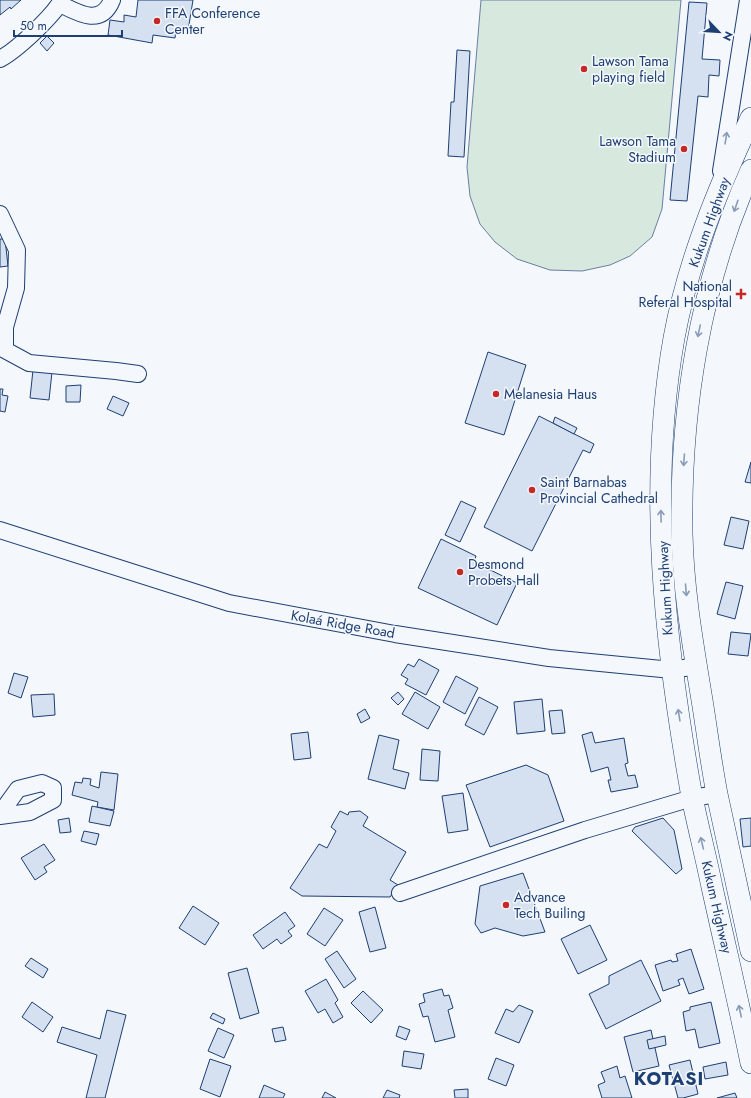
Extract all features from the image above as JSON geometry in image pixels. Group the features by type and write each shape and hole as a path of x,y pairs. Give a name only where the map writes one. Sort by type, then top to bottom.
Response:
{"main road":[{"name":"Kukum Highway","path":"751,118 718,191 701,238 684,296 668,375 663,424 661,476 661,519 668,637 672,670 692,798 751,1063"},
{"name":"Kukum Highway","path":"751,170 740,194 724,241 697,342 686,426 682,482 682,534 687,597 696,666 717,794 751,951"}],"street":[{"path":"0,59 11,53 57,6 91,16 105,11 112,0"},
{"path":"718,191 748,0"},
{"path":"0,214 17,250 16,288 5,327 5,350 29,363 138,374"},
{"name":"Kolaá Ridge Road","path":"0,530 229,603 395,634 549,658 672,670 696,666"},
{"path":"400,893 585,830 692,798 717,794"}],"shaded area":[{"path":"481,0 681,0 662,209 652,237 630,256 610,265 582,271 550,270 517,259 495,242 480,224 470,196 467,167"}],"building":[{"path":"0,0 21,0 11,9 10,7 0,15"},
{"name":"FFA Conference Center","path":"138,0 193,0 188,31 176,30 175,38 153,35 152,43 108,35 110,20 124,22 124,15 136,17"},
{"name":"Lawson Tama Stadium","path":"689,2 707,3 702,59 720,60 719,76 709,75 708,97 698,96 687,201 670,200"},
{"path":"47,36 54,43 47,51 40,43"},
{"path":"457,50 470,51 464,157 448,156 451,102 454,102"},
{"path":"0,239 5,239 8,266 0,267"},
{"name":"Melanesia Haus","path":"488,352 526,365 504,435 465,423"},
{"path":"33,370 52,372 49,400 30,398"},
{"path":"81,385 80,402 66,402 66,386"},
{"path":"0,389 3,389 2,395 8,396 5,412 0,411"},
{"path":"113,396 129,403 123,416 107,409"},
{"name":"Saint Barnabas Provincial Cathedral","path":"539,416 594,444 590,453 583,450 532,551 484,527"},
{"path":"555,417 577,428 574,434 553,423"},
{"path":"751,462 751,483 745,482"},
{"path":"461,501 476,508 460,542 445,535"},
{"path":"731,517 749,521 743,549 724,545"},
{"name":"Desmond Probets Hall","path":"441,539 476,556 474,562 517,583 497,625 418,588"},
{"path":"726,582 743,586 735,619 717,614"},
{"path":"731,632 751,634 748,656 728,654"},
{"path":"419,659 439,670 426,695 405,684 408,679 401,675 408,664 414,667"},
{"path":"14,673 28,677 21,698 8,693"},
{"path":"456,676 478,688 465,714 443,702"},
{"path":"398,692 404,699 398,705 391,698"},
{"path":"415,692 440,707 428,729 402,714"},
{"path":"54,694 55,715 33,717 31,695"},
{"path":"479,697 498,707 484,735 465,725"},
{"path":"542,699 545,731 517,734 514,702"},
{"path":"365,709 370,718 361,723 357,714"},
{"path":"562,710 565,733 552,734 549,711"},
{"path":"308,732 311,758 294,760 291,734"},
{"path":"592,732 595,743 624,738 628,763 625,764 628,776 635,775 638,787 611,792 608,780 611,780 608,767 591,772 582,735"},
{"path":"379,735 399,740 393,769 409,773 405,789 368,779"},
{"path":"422,749 440,751 438,781 420,780"},
{"path":"526,765 548,775 564,821 490,847 466,785"},
{"path":"101,772 118,774 114,810 97,807 98,802 72,795 75,782 82,783 83,778 91,779 90,785 99,788"},
{"path":"463,793 468,830 448,833 442,796"},
{"path":"92,806 114,811 110,826 89,822"},
{"path":"340,811 348,815 349,812 360,811 368,817 363,826 406,852 390,880 398,885 390,897 302,896 290,888 319,844 327,848 336,831 331,827"},
{"path":"69,818 71,832 60,833 58,820"},
{"path":"663,818 674,830 682,869 676,874 632,831 635,827"},
{"path":"751,818 751,846 743,847 740,819"},
{"path":"84,831 99,834 96,845 81,841"},
{"path":"44,844 55,860 44,867 47,872 35,880 21,858"},
{"name":"Advance Tech Builing","path":"523,873 545,932 523,936 495,928 481,933 475,924 480,886"},
{"path":"193,906 219,923 205,945 179,928"},
{"path":"375,907 386,948 370,952 359,912"},
{"path":"324,908 343,920 325,946 307,934"},
{"path":"285,912 295,926 288,931 292,936 281,944 277,939 263,949 253,935"},
{"path":"590,925 607,960 578,974 561,939"},
{"path":"691,949 704,989 689,994 683,978 678,980 680,985 663,991 655,965 671,960 672,962 678,961 676,954"},
{"path":"337,951 356,979 344,988 325,959"},
{"path":"31,958 48,969 43,978 25,966"},
{"path":"641,960 661,1001 606,1029 589,994 609,984 609,976"},
{"path":"247,968 259,1013 240,1019 228,973"},
{"path":"326,979 338,1000 335,1003 343,1017 333,1023 325,1009 318,1013 305,991"},
{"path":"442,989 444,996 449,995 453,1008 448,1010 455,1037 435,1042 428,1016 423,1017 419,1004 425,1002 423,994"},
{"path":"363,991 383,1010 371,1023 351,1003"},
{"path":"32,1002 53,1017 43,1032 22,1017"},
{"path":"711,1002 720,1043 699,1048 695,1029 686,1031 683,1012 690,1010 690,1007"},
{"path":"519,1005 533,1011 519,1043 495,1033 506,1009 513,1012"},
{"path":"107,1010 126,1015 105,1098 86,1098 97,1055 57,1042 62,1027 100,1039"},
{"path":"213,1013 225,1019 223,1024 210,1018"},
{"path":"399,1026 410,1030 406,1040 396,1036"},
{"path":"283,1027 286,1040 275,1042 272,1029"},
{"path":"218,1028 234,1035 224,1058 208,1051"},
{"path":"651,1030 659,1066 633,1072 624,1037"},
{"path":"665,1036 666,1045 649,1049 647,1040"},
{"path":"404,1051 424,1054 421,1069 402,1066"},
{"path":"496,1058 514,1065 506,1086 488,1079"},
{"path":"210,1059 231,1066 220,1097 200,1089"},
{"path":"690,1060 698,1094 678,1098 669,1065"},
{"path":"726,1062 728,1075 705,1079 703,1067"},
{"path":"617,1066 620,1078 625,1076 632,1098 602,1098 598,1085 605,1082 601,1072"},
{"path":"264,1085 285,1094 283,1098 259,1098"},
{"path":"468,1089 468,1098 455,1098 454,1090"},
{"path":"387,1090 400,1095 399,1098 383,1098"},
{"path":"325,1092 336,1098 322,1098"},
{"path":"735,1093 737,1098 717,1098"}],"place":[{"name":"FFA Conference Center","path":"157,21"},
{"name":"Lawson Tama playing field","path":"584,69"},
{"name":"Lawson Tama Stadium","path":"684,149"},
{"name":"National Referal Hospital","path":"741,294"},
{"name":"Melanesia Haus","path":"496,394"},
{"name":"Saint Barnabas Provincial Cathedral","path":"532,490"},
{"name":"Desmond Probets Hall","path":"460,572"},
{"name":"Advance Tech Builing","path":"506,905"}],"district":[{"name":"KOTASI","path":"669,1079"}]}
